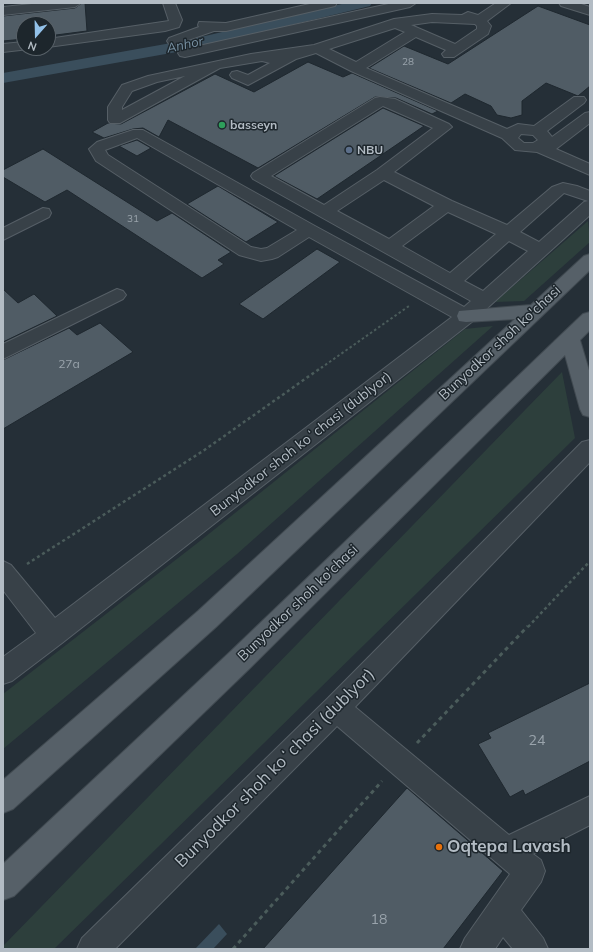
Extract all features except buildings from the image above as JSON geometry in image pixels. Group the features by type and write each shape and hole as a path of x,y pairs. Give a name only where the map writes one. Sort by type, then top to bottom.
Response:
{"main road":[{"name":"Bunyodkor shoh ko'chasi","path":"3,799 207,619 590,260"},
{"path":"466,316 534,312"},
{"name":"Bunyodkor shoh ko'chasi","path":"3,885 234,665 590,319"},
{"path":"570,338 590,409"}],"street":[{"path":"3,12 75,3"},
{"path":"56,41 165,28 174,24 176,20 169,3"},
{"path":"174,41 208,26 226,27 331,3"},
{"path":"283,76 259,63 232,42 228,37 383,3"},
{"path":"185,53 410,3"},
{"path":"565,3 590,11"},
{"path":"479,20 500,4"},
{"path":"366,13 415,32 452,51 483,30 484,26 479,20 462,16 440,6"},
{"path":"216,65 120,113 117,102 126,88 153,79 216,65 259,63 291,56 395,24 432,18 462,16"},
{"path":"356,68 415,32"},
{"path":"3,48 16,47"},
{"path":"259,63 282,54 318,48 356,68 510,136 512,142 520,146 542,149 590,170"},
{"path":"264,86 306,63"},
{"path":"134,70 144,71 153,79"},
{"path":"537,131 580,100"},
{"path":"326,211 383,172 444,127 390,102 380,101 259,176 326,211 484,300"},
{"path":"542,149 590,116"},
{"path":"510,136 518,129 537,131 546,139 542,149"},
{"path":"309,230 272,253 261,255 245,251 102,158 97,149 102,145 138,133 309,230 466,316"},
{"path":"383,172 446,205 497,227 540,250"},
{"path":"452,282 561,189 571,189 590,197"},
{"path":"390,247 446,205"},
{"name":"Bunyodkor shoh koʻchasi (dublyor)","path":"3,672 466,316 590,206"},
{"path":"3,235 43,214"},
{"path":"3,352 117,295"},
{"name":"Bunyodkor shoh koʻchasi (dublyor)","path":"93,949 336,708 590,448"},
{"path":"5,574 53,635"},
{"path":"336,708 530,871 476,949"},
{"path":"506,852 590,810"},
{"path":"503,911 532,949"}],"path":[{"path":"5,574 203,451 426,295"}],"shaded area":[{"path":"588,221 590,242 524,301 495,302"},
{"path":"493,326 237,554 3,749 3,694 200,541 465,329"},
{"path":"562,372 575,438 54,949 3,949 3,946"}],"water":[{"path":"219,924 227,934 213,949 195,949"}],"waterway":[{"name":"Anhor","path":"3,78 188,45 365,3"}],"place":[{"name":"basseyn","path":"222,125"},
{"name":"NBU","path":"349,150"},
{"name":"Oqtepa Lavash","path":"439,847"}]}
